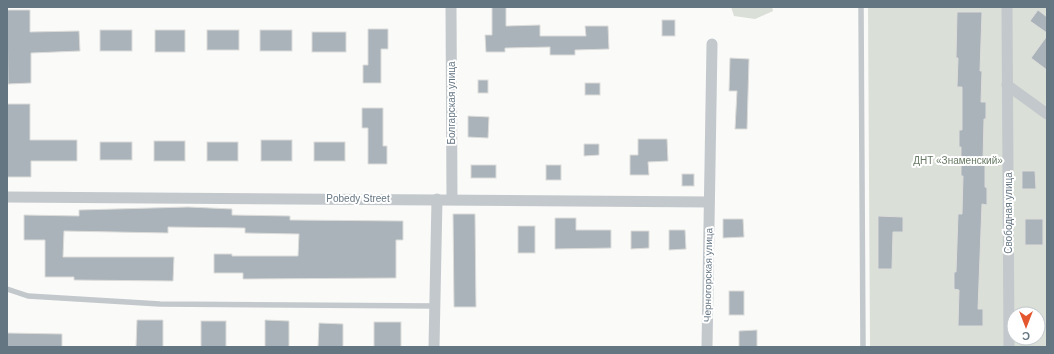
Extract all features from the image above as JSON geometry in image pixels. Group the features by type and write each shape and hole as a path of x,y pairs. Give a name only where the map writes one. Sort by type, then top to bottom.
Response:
{"street":[{"name":"Болгарская улица","path":"451,7 452,199"},
{"name":"Свободная улица","path":"1007,7 1009,347"},
{"name":"Черногорская улица","path":"707,347 712,44"},
{"path":"1007,85 1047,114"},
{"name":"Pobedy Street","path":"7,197 709,202"},
{"path":"434,347 437,199"}],"lane":[{"path":"861,7 863,347"},
{"path":"7,289 28,296 160,304 435,306"}],"green space":[{"path":"731,7 772,7 773,11 755,19 734,16"},
{"name":"ДНТ «Знаменский»","path":"868,7 1047,7 1047,347 870,347"}],"building":[{"path":"492,7 506,7 506,26 540,25 540,36 586,36 585,26 608,26 609,49 575,50 575,55 550,55 550,47 505,48 505,52 486,52 485,35 492,35"},
{"path":"7,10 30,10 30,32 79,31 80,51 31,53 31,83 8,84"},
{"path":"1038,10 1047,17 1047,33 1030,21"},
{"path":"957,12 982,12 980,71 982,71 981,102 986,102 983,160 985,160 987,205 982,204 978,309 983,309 983,326 958,326 959,290 954,289 958,214 962,214 963,176 961,176 961,147 959,147 959,130 962,130 962,87 957,87"},
{"path":"662,20 675,20 675,36 662,36"},
{"path":"368,29 388,29 388,49 381,49 381,83 363,83 363,65 368,65"},
{"path":"100,30 132,30 132,51 100,51"},
{"path":"155,30 185,30 185,52 155,52"},
{"path":"207,30 239,30 239,50 207,50"},
{"path":"260,30 292,30 292,51 260,51"},
{"path":"312,32 346,32 346,52 312,52"},
{"path":"1047,36 1047,70 1031,58"},
{"path":"730,58 749,59 747,129 735,129 737,91 729,91"},
{"path":"478,80 488,80 488,93 478,93"},
{"path":"585,83 600,83 600,95 585,95"},
{"path":"7,104 30,104 30,140 77,140 77,161 31,161 31,177 7,177"},
{"path":"362,108 383,108 383,146 387,146 387,164 368,164 368,128 362,128"},
{"path":"468,116 489,117 488,138 468,137"},
{"path":"638,139 667,139 668,161 648,162 649,175 630,175 630,155 638,155"},
{"path":"261,140 292,140 292,161 261,161"},
{"path":"154,141 185,141 185,161 154,161"},
{"path":"100,142 132,142 132,160 100,160"},
{"path":"207,142 238,142 238,161 207,161"},
{"path":"314,142 345,142 345,161 314,161"},
{"path":"584,144 599,144 599,155 584,156"},
{"path":"471,165 496,165 496,178 471,178"},
{"path":"546,165 561,165 561,180 546,180"},
{"path":"1022,171 1035,171 1036,189 1022,189"},
{"path":"682,174 694,174 694,186 682,186"},
{"path":"188,207 232,209 232,215 290,216 290,220 403,221 403,240 396,240 396,278 243,279 243,273 214,273 214,254 232,254 232,256 298,256 299,234 245,233 245,228 168,227 168,233 64,231 63,257 174,257 173,281 74,280 74,277 45,277 45,240 24,240 24,215 79,216 79,210"},
{"path":"453,214 475,214 476,307 454,307"},
{"path":"878,216 903,217 903,232 893,232 892,269 878,269"},
{"path":"555,218 576,218 576,230 611,230 611,248 555,249"},
{"path":"723,219 743,219 744,237 723,238"},
{"path":"1025,219 1043,219 1043,245 1025,245"},
{"path":"518,226 535,226 535,253 518,253"},
{"path":"669,230 685,230 686,249 669,250"},
{"path":"631,231 649,231 649,248 631,249"},
{"path":"729,291 744,291 744,315 729,315"},
{"path":"137,320 163,320 163,347 136,347"},
{"path":"265,320 289,321 289,347 265,347"},
{"path":"201,321 226,321 226,347 201,347"},
{"path":"374,322 401,322 401,347 374,347"},
{"path":"319,323 343,324 343,347 318,347"},
{"path":"757,330 757,347 739,347 739,331"},
{"path":"7,333 62,334 62,347 7,347"}]}
